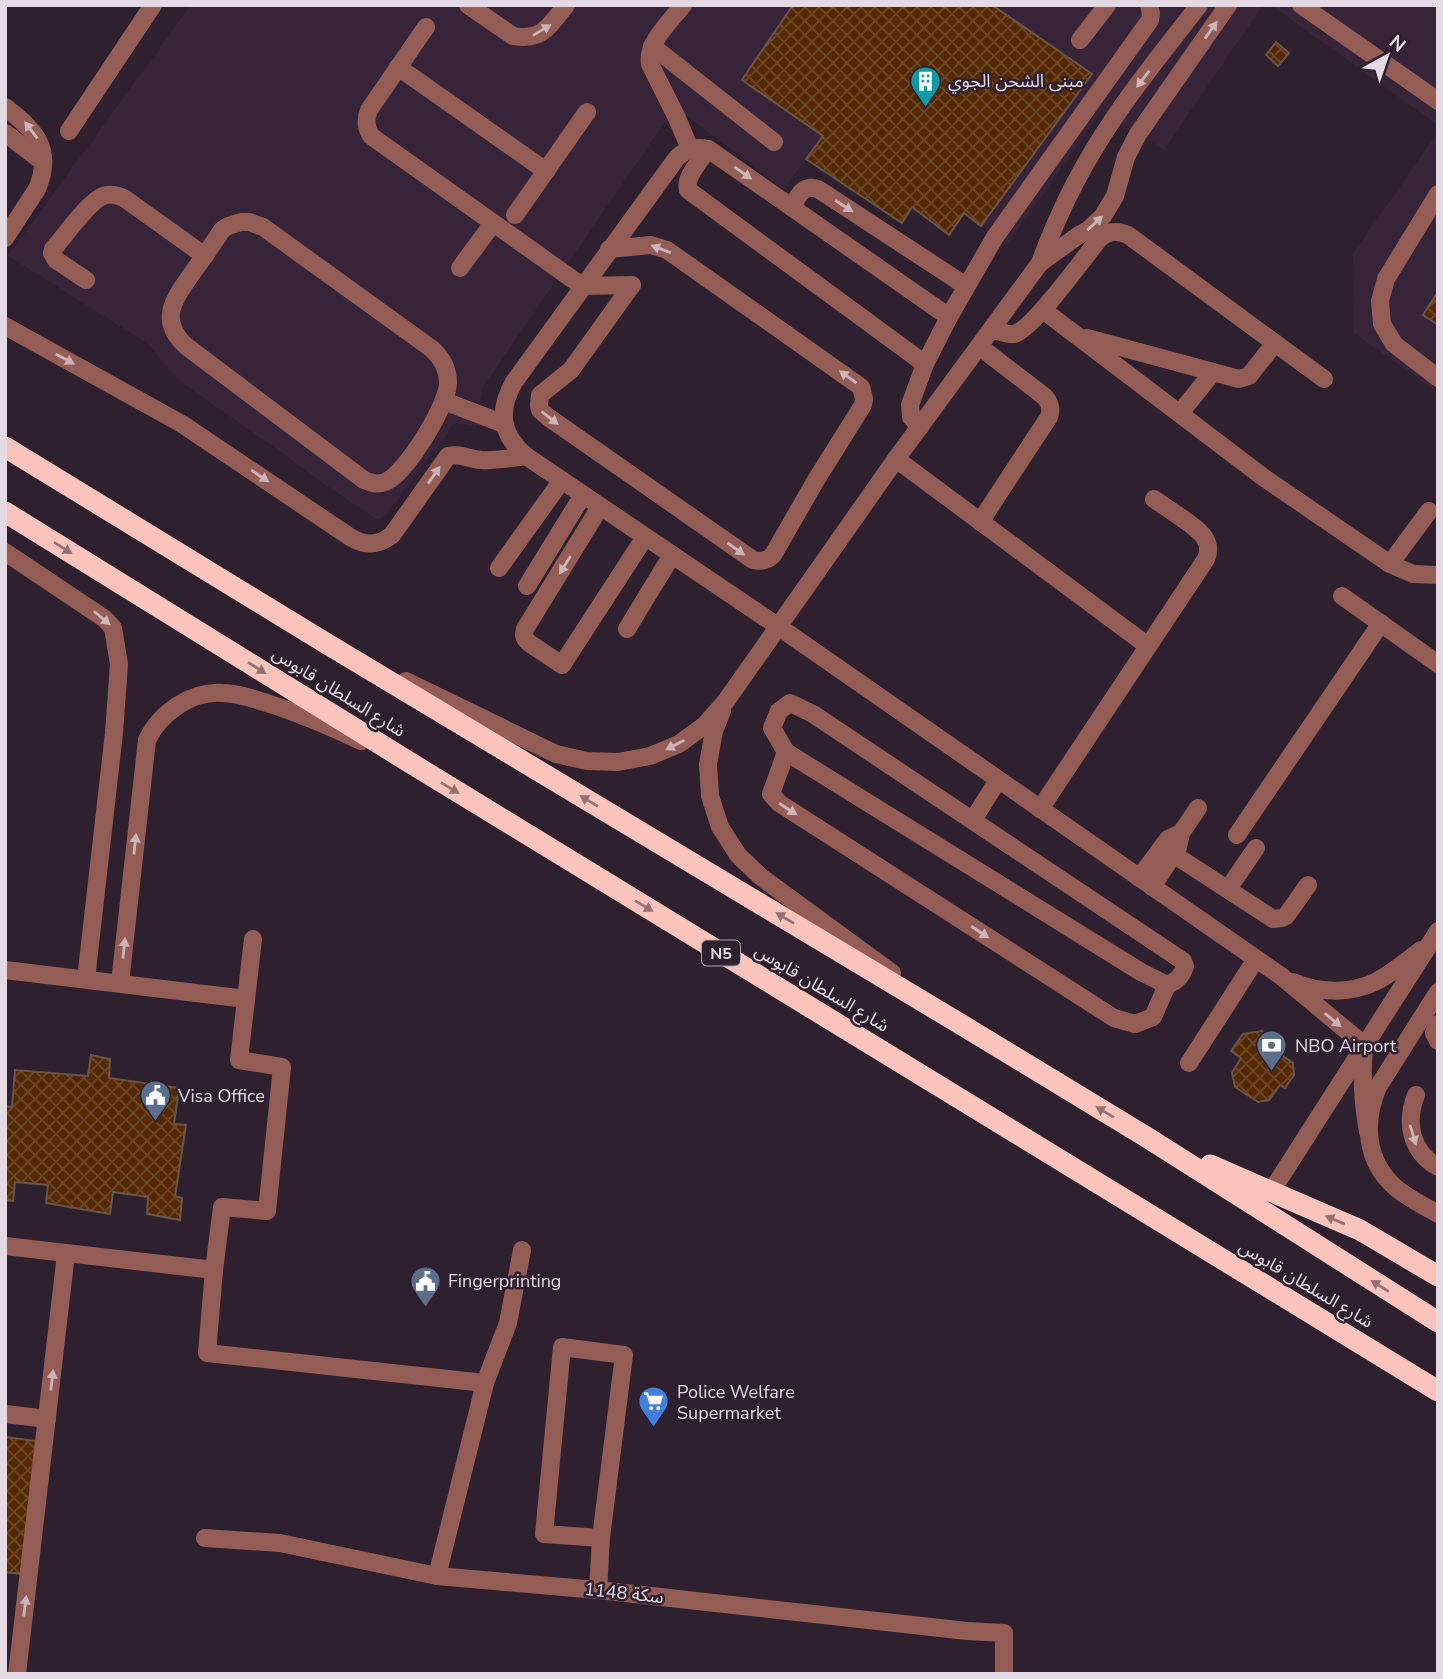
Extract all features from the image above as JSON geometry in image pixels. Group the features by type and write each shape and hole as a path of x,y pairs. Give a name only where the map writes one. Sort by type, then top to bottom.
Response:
{"highway":[{"name":"شارع السلطان قابوس","path":"5,447 1148,1138 1438,1322"},
{"name":"شارع السلطان قابوس","path":"5,512 1438,1391"},
{"path":"1148,1138 1360,1230 1438,1276"}],"street":[{"path":"69,131 153,5"},
{"path":"468,5 513,36 520,37 536,36 544,32 566,5"},
{"path":"683,5 652,46 649,58 677,118 699,149 792,207 949,317"},
{"path":"1080,40 1107,5"},
{"path":"920,427 911,417 909,405 925,364 949,317 995,237 1150,20 1152,14 1149,5"},
{"path":"324,642 556,754 587,761 618,762 650,756 679,744 705,725 726,701 896,459 1040,263 1062,209 1101,139 1126,101 1199,5"},
{"path":"1040,263 1088,230 1103,216 1115,196 1126,157 1138,134 1228,5"},
{"path":"1301,5 1435,94"},
{"path":"426,27 369,110 366,125 371,135 582,286 632,285 571,370 540,395 538,405 544,414 753,560 769,559 863,405 864,393 857,383 667,250 651,245 609,249"},
{"path":"652,46 774,142"},
{"path":"398,67 546,171"},
{"path":"5,107 31,129 40,145 43,162 43,172 37,189 6,237"},
{"path":"515,215 587,112"},
{"path":"5,133 43,162"},
{"path":"699,149 676,159 514,382 503,409 504,424 518,449 1281,976 1364,1045"},
{"path":"699,149 687,180 688,190 925,364"},
{"path":"792,207 803,190 810,187 818,189 967,286"},
{"path":"1438,194 1386,279 1381,290 1380,313 1382,324 1394,344 1438,378"},
{"path":"86,280 56,260 52,253 91,205 102,196 117,195 124,198 205,256"},
{"path":"241,222 249,222 263,227 438,354 448,373 448,388 444,401 425,437 393,478 382,484 370,483 178,339 170,320 171,309 181,289 222,230 241,222"},
{"path":"460,268 493,223"},
{"path":"992,330 1010,334 1020,331 1042,310 1099,239 1116,231 1128,234 1324,379"},
{"path":"1042,310 1263,477 1390,564 1412,574 1438,575"},
{"path":"5,326 182,424 362,543 381,542 392,535 448,456 491,460 526,456"},
{"path":"1076,335 1239,379 1249,376 1275,343"},
{"path":"980,347 1045,397 1051,408 1049,417 980,522"},
{"path":"1180,413 1213,372"},
{"path":"444,401 504,424"},
{"path":"896,459 1148,646"},
{"path":"499,568 562,480"},
{"path":"527,586 583,495"},
{"path":"1040,809 1206,559 1206,539 1154,499"},
{"path":"600,507 525,629 525,638 529,643 562,665 645,537"},
{"path":"1390,564 1429,511"},
{"path":"5,552 105,618 113,628 117,644 119,664 114,733 86,979"},
{"path":"627,629 672,555"},
{"path":"1342,596 1437,663"},
{"path":"1237,835 1381,623"},
{"path":"120,983 147,740 153,727 166,714 183,702 201,695 220,692 246,696 303,715 409,762"},
{"path":"726,701 714,732 708,764 710,796 720,827 738,855 761,877 962,1025"},
{"path":"786,752 771,794 779,803 1114,1018 1135,1024 1153,1017 1167,985 1183,974 1183,961 813,714 790,703 779,711 772,728 786,752 1141,972 1167,985"},
{"path":"973,820 998,780"},
{"path":"1145,883 1173,854 1180,842 1181,833 1198,808"},
{"path":"1145,883 1168,839 1181,833"},
{"path":"1227,889 1256,848"},
{"path":"1173,854 1269,917 1278,919 1286,916 1308,885"},
{"path":"1281,976 1307,988 1321,990 1334,991 1362,986 1374,982 1433,938"},
{"path":"1271,1192 1433,938"},
{"path":"253,939 239,1060 282,1067 267,1211 222,1207 208,1353 485,1383"},
{"path":"1189,1063 1256,960"},
{"path":"5,970 246,999"},
{"path":"1368,1132 1372,1102 1378,1087 1438,992"},
{"path":"1438,1024 1434,1033 1438,1041"},
{"path":"1364,1045 1363,1102 1371,1147 1377,1162 1384,1176 1395,1187 1438,1214"},
{"path":"1416,1095 1409,1119 1410,1132 1421,1154 1438,1167"},
{"path":"5,1247 214,1270"},
{"path":"437,1576 485,1383 508,1323 522,1250"},
{"path":"17,1674 66,1254"},
{"path":"598,1590 601,1538 624,1354 562,1348 544,1534 601,1538"},
{"path":"5,1414 47,1419"},
{"name":"سكة 1148","path":"205,1538 280,1543 437,1576 598,1590 954,1630 1004,1633 1004,1674"}],"shaded area":[{"path":"191,5 1263,5 1164,150 1102,111 1006,246 964,213 949,235 912,207 902,223 806,159 784,189 687,116 665,122 483,387 480,403 489,410 485,416 477,426 455,423 385,516 379,519 317,479 185,385 150,345 8,256"},
{"path":"1271,5 1438,5 1438,125 1393,93"},
{"path":"1438,132 1438,393 1354,333 1353,254"}],"building":[{"name":"مبنى الشحن الجوي","path":"793,5 992,5 1092,74 981,226 964,213 949,235 912,207 902,223 806,159 823,136 742,80"},
{"path":"1276,42 1289,53 1278,66 1266,55"},
{"path":"1438,292 1438,325 1423,315"},
{"path":"1262,1031 1283,1047 1279,1053 1293,1063 1294,1075 1285,1088 1280,1085 1269,1100 1258,1102 1235,1087 1232,1073 1241,1058 1231,1051 1243,1034"},
{"path":"91,1055 110,1059 109,1078 179,1088 174,1124 186,1125 175,1196 182,1198 180,1220 147,1214 148,1197 113,1192 110,1214 46,1203 48,1185 15,1182 13,1201 5,1200 5,1106 12,1107 15,1070 88,1076"},
{"path":"5,1437 36,1441 21,1574 5,1572"}],"place":[{"name":"مبنى الشحن الجوي","path":"925,108"},
{"name":"NBO Airport","path":"1272,1073"},
{"name":"Visa Office","path":"155,1123"},
{"name":"Fingerprinting","path":"425,1308"},
{"name":"Police Welfare Supermarket","path":"654,1429"}]}
